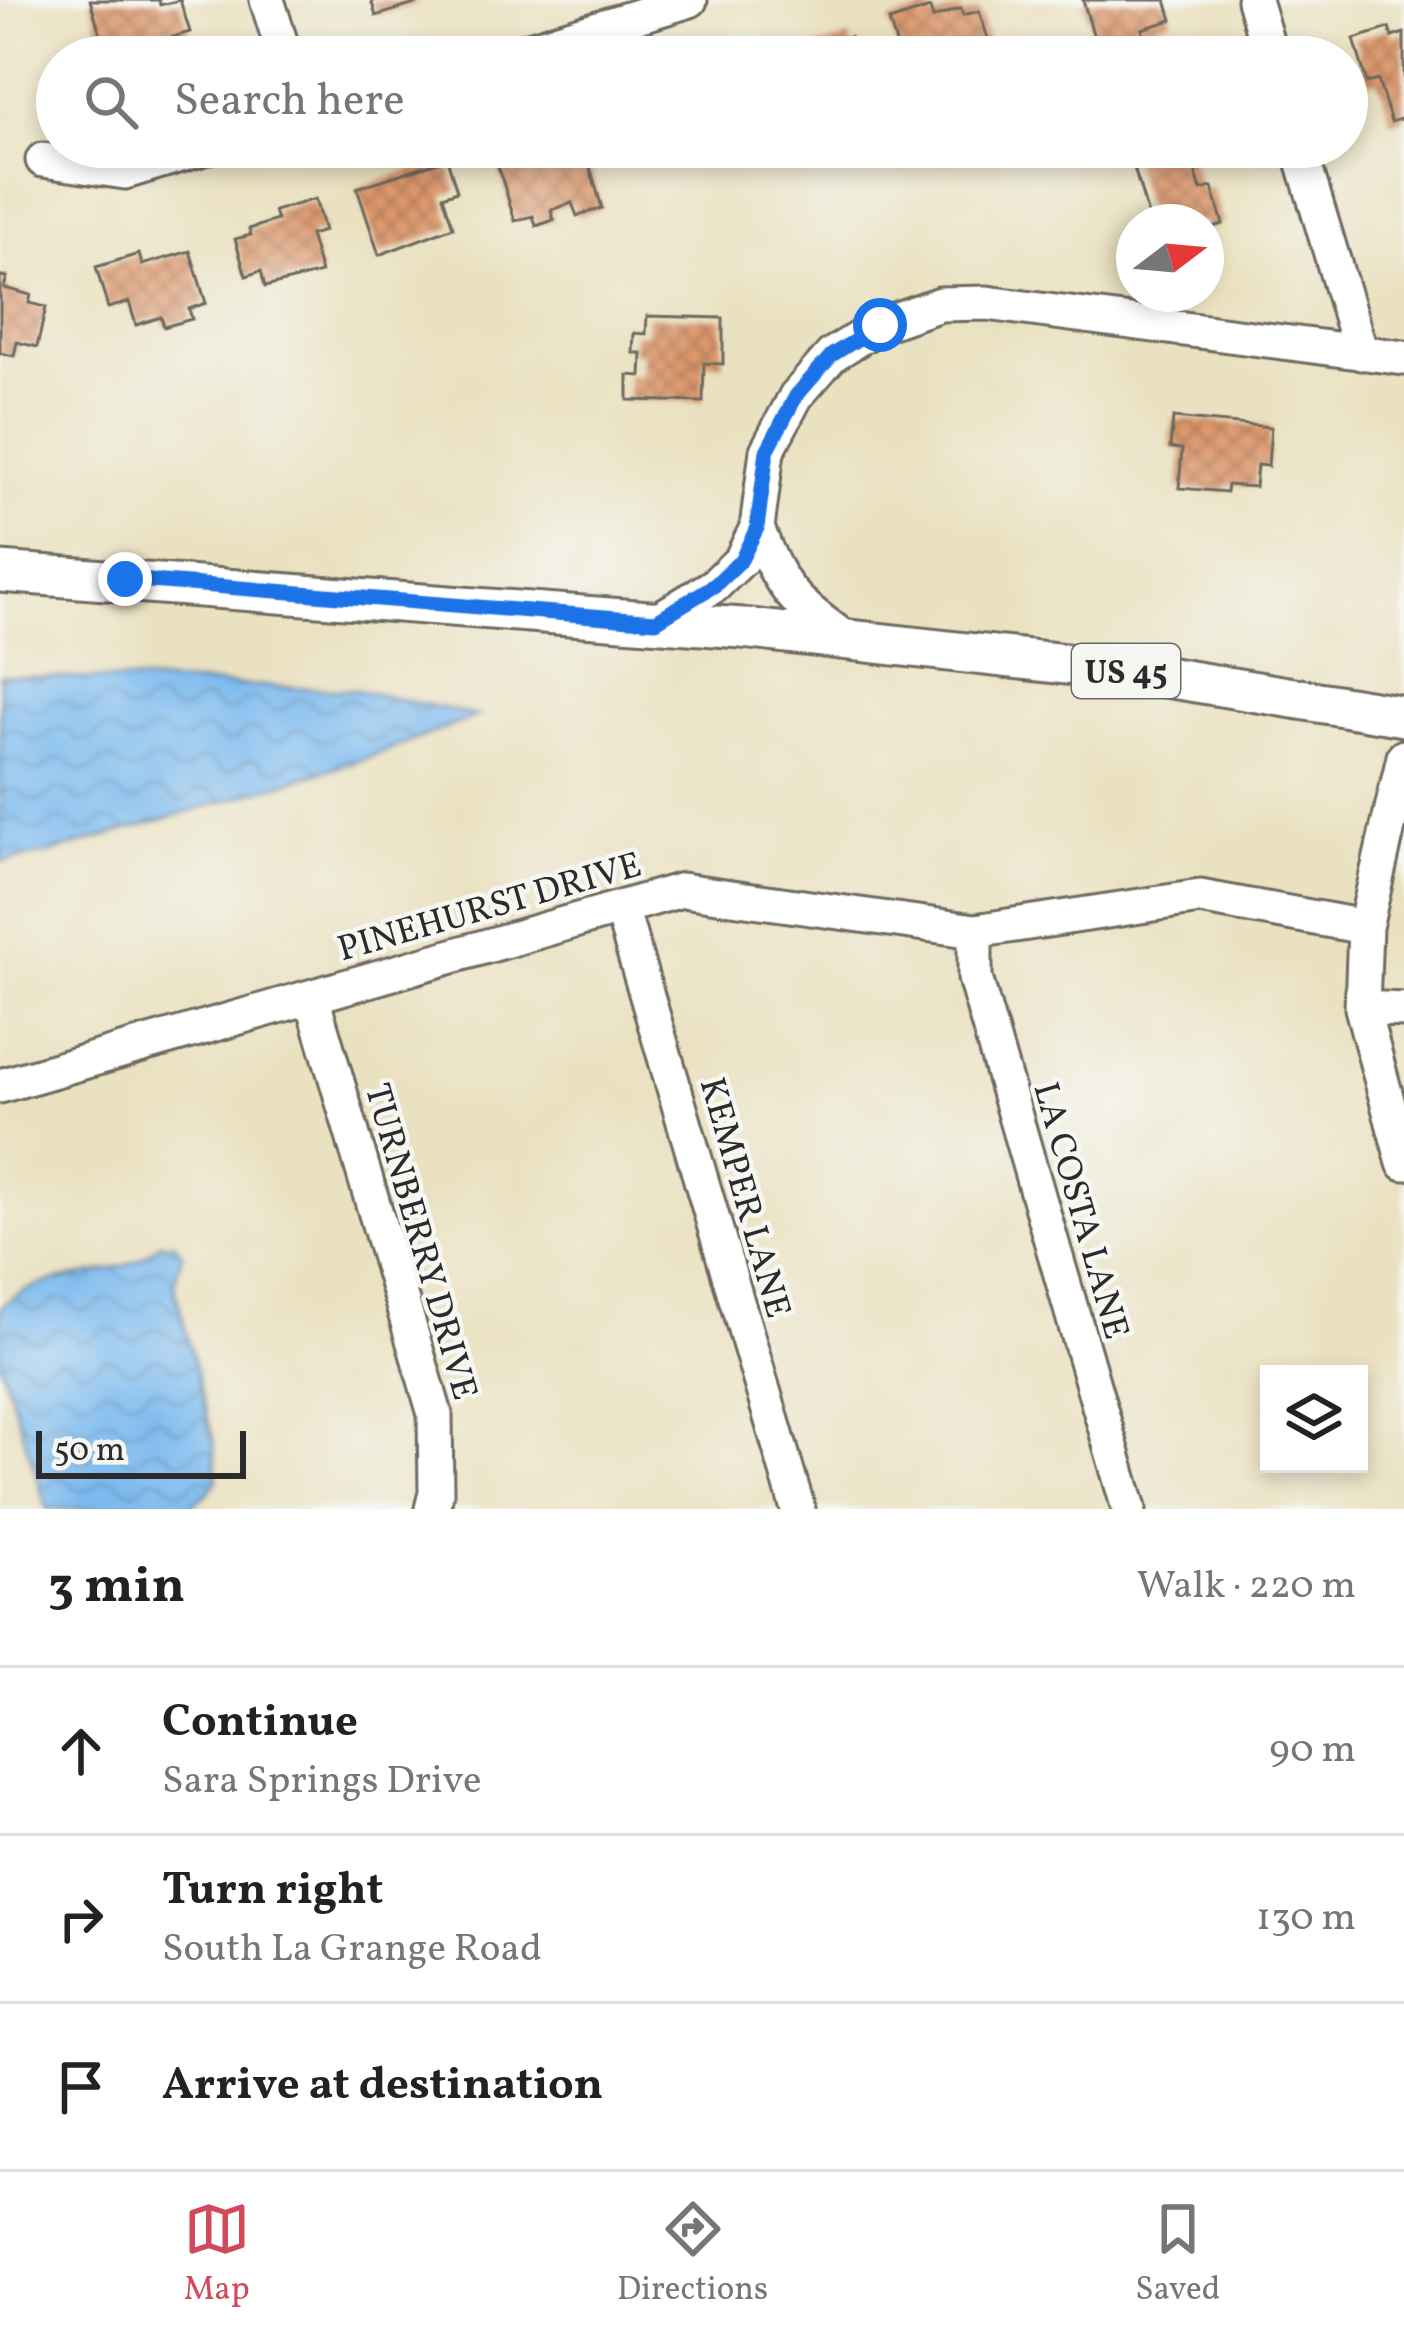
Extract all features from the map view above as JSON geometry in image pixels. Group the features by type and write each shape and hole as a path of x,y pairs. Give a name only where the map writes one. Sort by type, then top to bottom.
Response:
{"main road":[{"name":"US 45","path":"0,572 656,621 847,640 1129,671 1404,716"}],"street":[{"path":"267,0 278,36"},
{"path":"572,36 690,0"},
{"path":"1254,0 1265,36"},
{"path":"98,168 125,172 138,168"},
{"path":"1305,168 1361,353"},
{"path":"656,621 715,585 741,560 757,528 767,451 796,396 832,355 880,325 940,304 987,302 1404,358"},
{"path":"757,528 772,569 793,600 847,640"},
{"path":"1404,758 1365,927 1362,1008 1404,1163"},
{"name":"PINEHURST DRIVE","path":"0,1086 682,890 975,931 1200,897 1365,927"},
{"name":"KEMPER LANE","path":"621,908 798,1509"},
{"name":"LA COSTA LANE","path":"975,931 975,978 1129,1509"},
{"name":"TURNBERRY DRIVE","path":"312,997 435,1414 432,1509"},
{"path":"1362,1008 1404,1010"}],"water":[{"path":"0,675 356,690 478,716 365,759 47,854 0,862"},
{"path":"161,1242 173,1242 182,1253 174,1284 214,1443 217,1480 207,1494 185,1509 47,1509 0,1362 0,1309 37,1286 126,1265"}],"building":[{"path":"90,0 159,0 160,5 180,0 190,32 177,36 101,36"},
{"path":"371,0 425,0 425,1 376,16"},
{"path":"1083,0 1166,0 1172,20 1142,29 1144,36 1094,36"},
{"path":"930,8 933,18 961,8 963,15 979,11 987,36 894,36 889,21"},
{"path":"1389,28 1392,37 1404,33 1404,118 1391,122 1378,80 1368,83 1368,36 1364,36"},
{"path":"419,168 450,168 457,191 443,196 453,227 379,255 357,188"},
{"path":"499,168 590,168 602,208 577,216 572,203 551,210 554,220 536,226 533,216 515,221"},
{"path":"1134,168 1194,168 1201,190 1212,187 1217,204 1145,204"},
{"path":"315,199 324,231 310,235 321,273 265,287 261,271 246,276 235,239 277,220 274,211"},
{"path":"190,251 206,303 189,309 192,319 164,327 161,317 136,325 129,302 108,308 96,267 139,254 142,265"},
{"path":"0,276 7,277 4,288 31,295 29,303 46,307 37,347 17,342 14,356 0,353"},
{"path":"647,316 723,318 723,364 704,363 703,402 628,400 628,375 641,376 642,353 633,353 634,333 646,334"},
{"path":"1173,418 1271,427 1268,466 1257,465 1255,487 1227,485 1226,492 1179,488 1182,449 1170,448"}],"route":[{"path":"125,579 656,621 715,585 741,560 757,528 767,451 796,396 832,355 880,325"}]}
